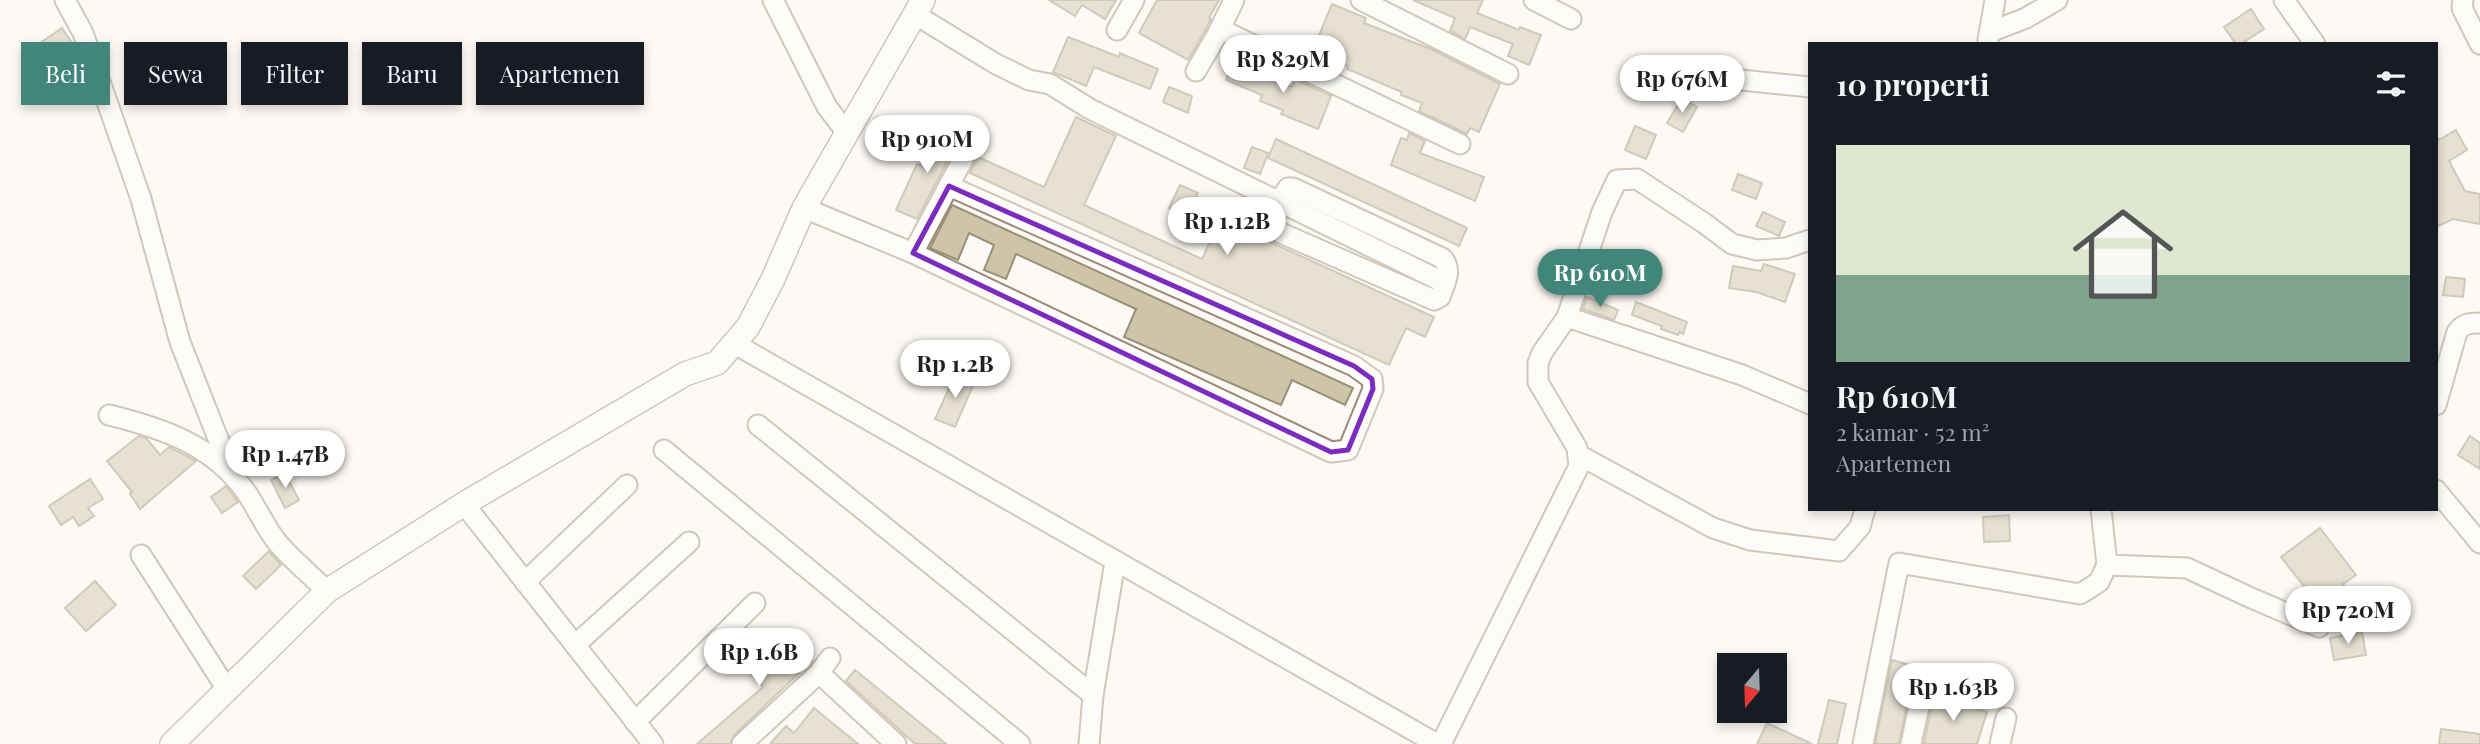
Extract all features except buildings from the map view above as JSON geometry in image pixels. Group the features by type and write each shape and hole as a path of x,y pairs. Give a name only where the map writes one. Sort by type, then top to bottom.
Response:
{"street":[{"path":"65,0 83,33 92,58 141,199 180,342 232,474 277,542 327,591"},
{"path":"773,0 827,107 847,133"},
{"path":"1117,30 1134,0"},
{"path":"1196,71 1234,0"},
{"path":"1361,0 1508,74"},
{"path":"1534,0 1571,19"},
{"path":"1989,38 1995,0"},
{"path":"1989,38 2057,0"},
{"path":"2284,0 2314,42"},
{"path":"2461,3 2480,44"},
{"path":"172,744 327,591 464,504 685,374 717,363 748,327 773,279 804,208 920,7 996,64 1029,80 1050,85 1090,109 1279,201 1446,283 1440,297 1434,300 1281,233 1273,226 1279,201"},
{"path":"1220,29 1460,144"},
{"path":"1741,80 1808,88"},
{"path":"913,253 970,146"},
{"path":"735,344 1439,744 1578,466 1577,448 1538,382 1536,372 1542,353 1567,317 1602,212 1617,180 1637,179 1732,244 1757,250 1786,248 1808,241"},
{"path":"804,208 913,253 1331,452 1348,450 1373,389 1371,379 1354,366 949,186"},
{"path":"1567,317 1742,375 1808,403"},
{"path":"2438,398 2457,332 2462,325 2480,323"},
{"path":"109,415 147,424 176,435 194,444 232,474"},
{"path":"758,425 1093,695"},
{"path":"664,450 1020,744"},
{"path":"1579,455 1713,528 1751,540 1839,551 1860,527 1864,511"},
{"path":"525,582 627,485"},
{"path":"2438,492 2480,543"},
{"path":"464,504 653,744"},
{"path":"1863,744 1899,563 2080,594 2099,582 2107,565 2101,511"},
{"path":"575,645 690,542"},
{"path":"141,555 228,691"},
{"path":"1089,744 1093,695 1115,562"},
{"path":"2107,565 2187,568 2319,627"},
{"path":"635,722 755,603"},
{"path":"748,742 824,666 896,744"},
{"path":"1911,744 1919,706"},
{"path":"2000,744 2006,718"}],"highlighted area":[{"path":"949,186 1354,366 1372,379 1373,389 1348,450 1331,452 913,253"}]}
